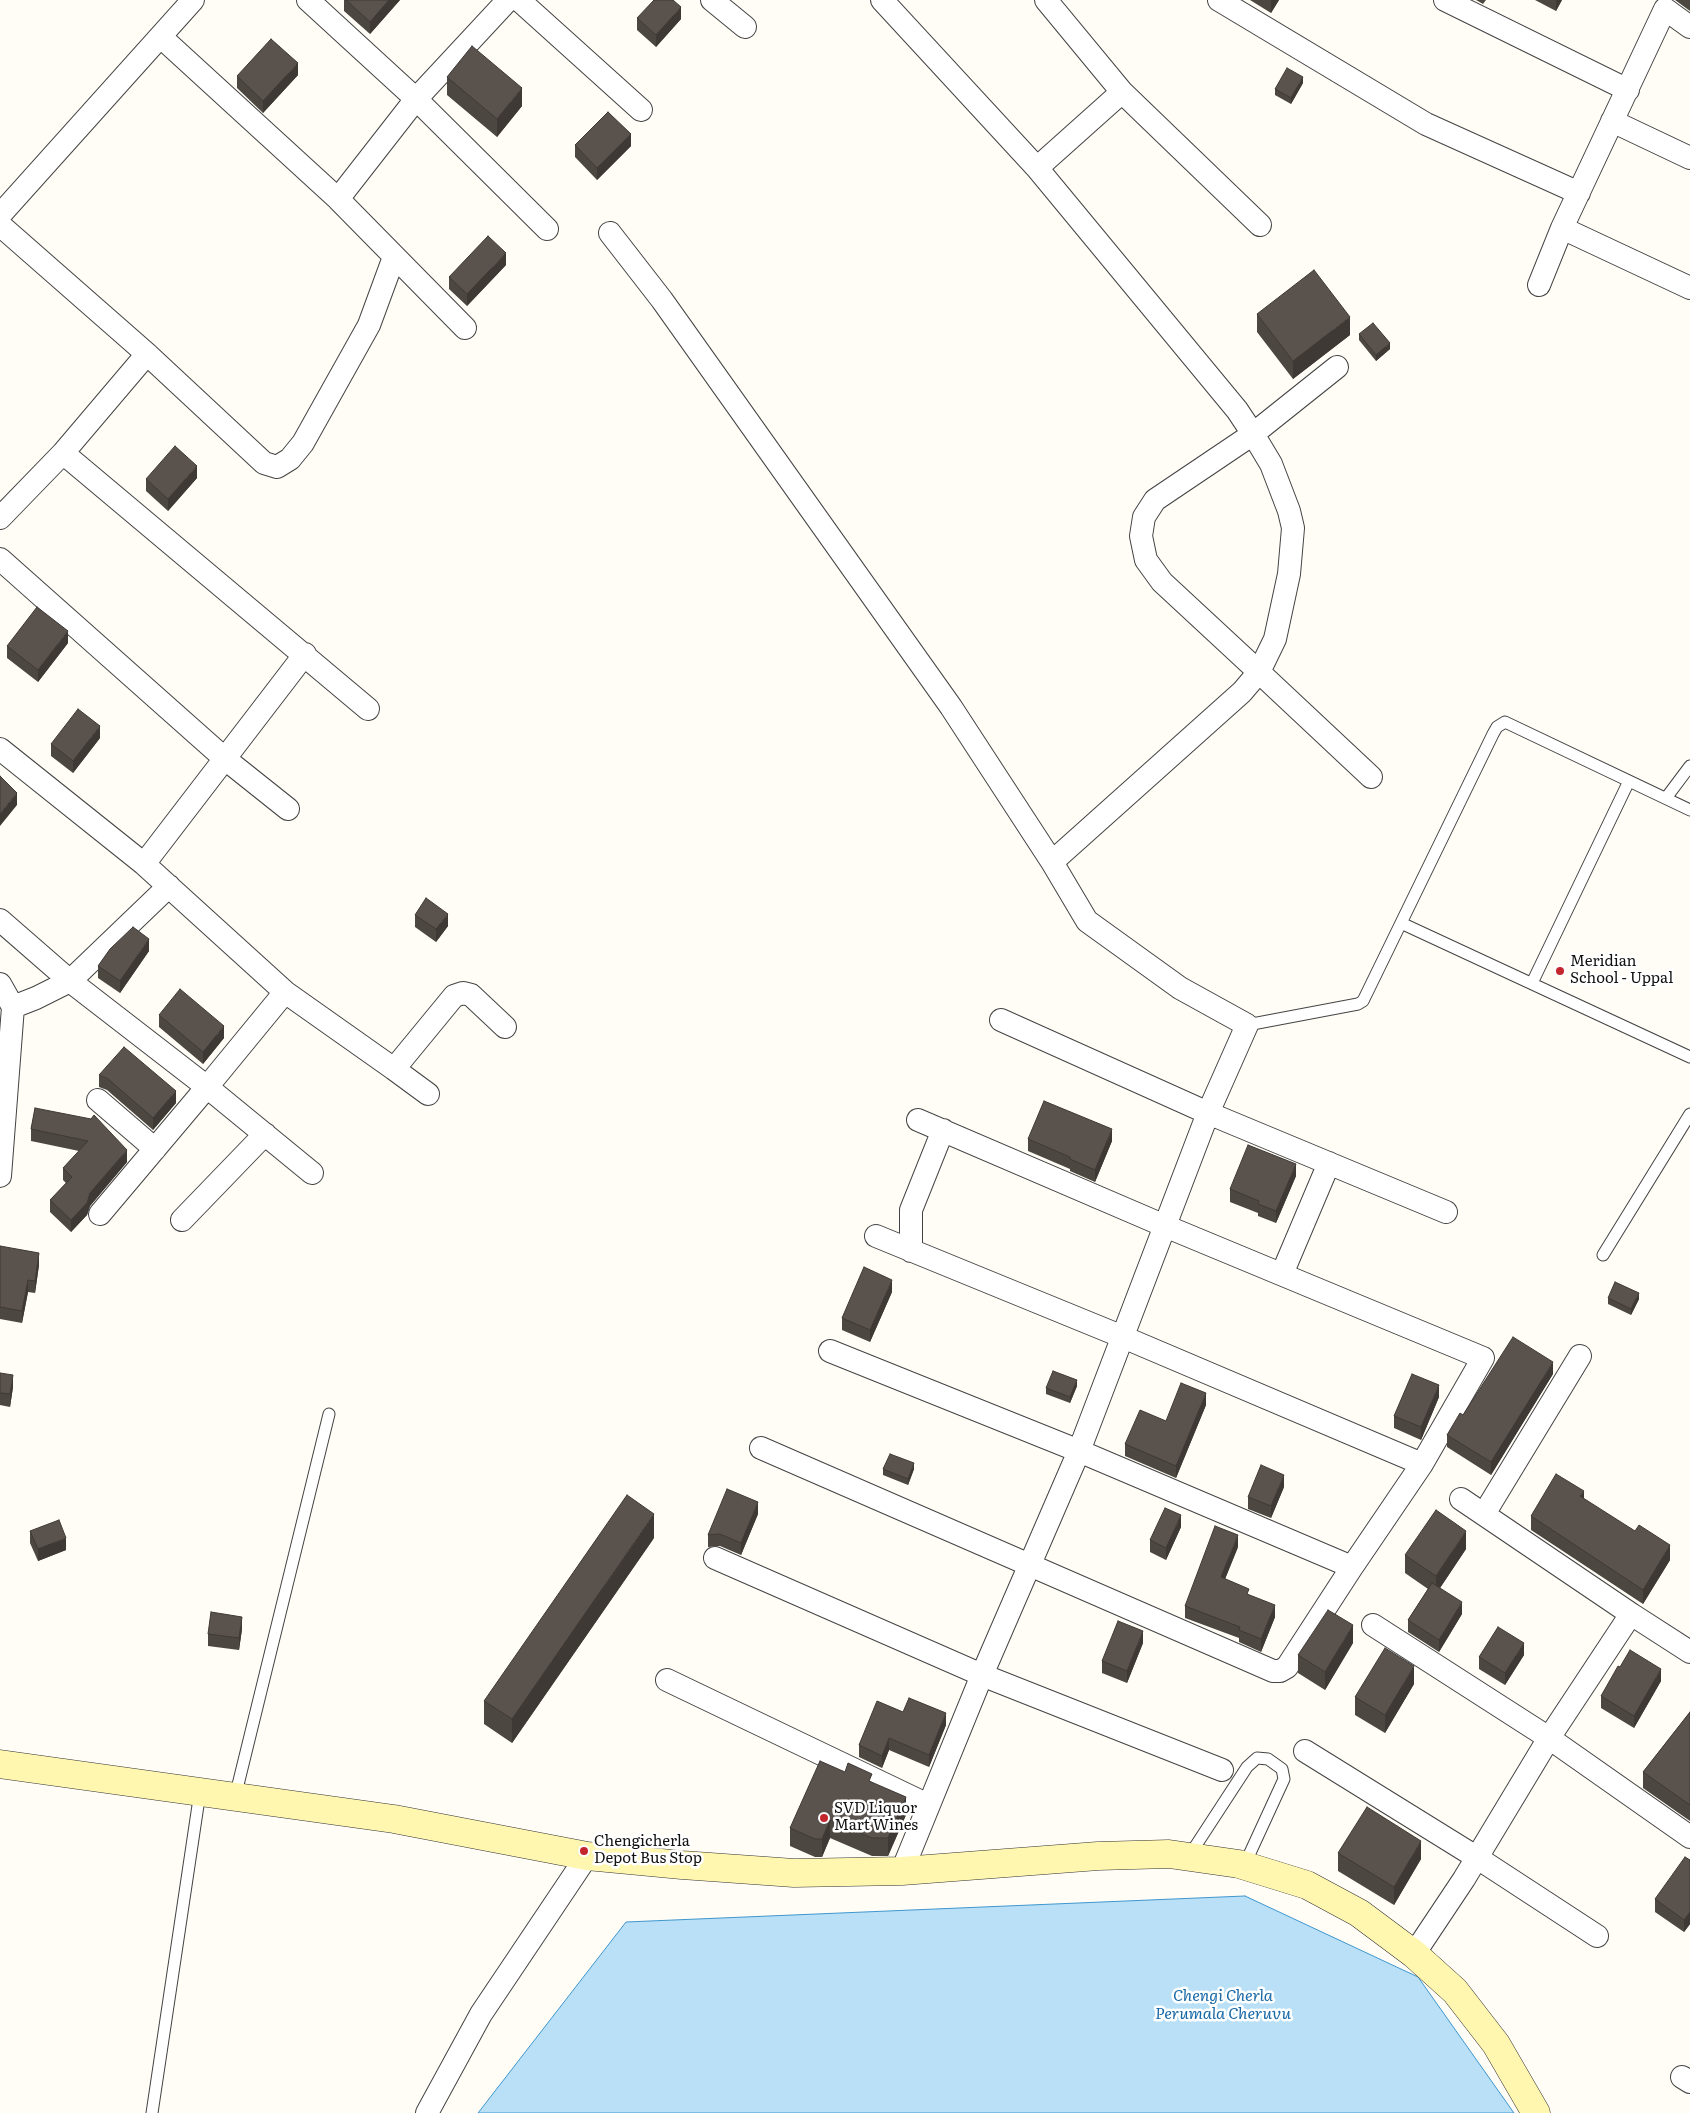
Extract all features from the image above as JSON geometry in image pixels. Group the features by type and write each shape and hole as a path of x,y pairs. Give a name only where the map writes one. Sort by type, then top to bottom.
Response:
{"street":[{"path":"0,215 193,0"},
{"path":"308,0 416,99 547,229"},
{"path":"338,199 416,99 508,0"},
{"path":"519,0 641,110"},
{"path":"712,0 745,27"},
{"path":"882,0 1037,168 1237,410 1271,464 1289,511 1293,528 1289,574 1275,640 1259,672 1224,709 1052,862"},
{"path":"1046,0 1122,92 1260,225"},
{"path":"1219,0 1426,124 1579,192"},
{"path":"1444,0 1628,90"},
{"path":"1539,285 1562,228 1628,90 1658,4 1690,27"},
{"path":"161,37 338,199 464,328"},
{"path":"1037,168 1122,92"},
{"path":"1612,121 1690,158"},
{"path":"0,224 147,354 264,463 277,467 290,459 312,426 368,325 394,257"},
{"path":"1562,228 1690,288"},
{"path":"610,233 662,300 951,707 1052,862 1087,920 1180,988 1247,1025 1208,1113 1079,1451 982,1675 902,1871"},
{"path":"0,518 63,453 147,354"},
{"path":"1337,367 1253,434 1155,500 1144,517 1141,536 1146,560 1162,582 1371,777"},
{"path":"63,453 368,708"},
{"path":"0,559 224,758 288,809"},
{"path":"144,864 305,654"},
{"path":"0,749 144,864 284,992 428,1094"},
{"path":"13,1006 36,998 70,981 169,886"},
{"path":"0,920 70,981 207,1087 312,1173"},
{"path":"0,984 13,1006 5,1071 0,1176"},
{"path":"100,1214 284,992"},
{"path":"394,1069 454,996 463,993 471,995 504,1027"},
{"path":"1001,1020 1208,1113 1446,1212"},
{"path":"98,1100 155,1149"},
{"path":"761,1448 1273,1671 1280,1671 1287,1667 1422,1464 1483,1358 1165,1226 918,1120"},
{"path":"912,1251 912,1210 943,1130"},
{"path":"182,1220 264,1134"},
{"path":"1282,1274 1329,1163"},
{"path":"876,1236 1123,1337 1422,1464"},
{"path":"830,1351 1079,1451 1352,1567"},
{"path":"1484,1514 1580,1356"},
{"path":"1461,1499 1690,1652"},
{"path":"715,1558 982,1675 1222,1770"},
{"path":"1414,1954 1549,1738 1632,1614"},
{"path":"1373,1625 1549,1738 1690,1837"},
{"path":"666,1680 928,1805"},
{"path":"1305,1751 1476,1857 1596,1936"},
{"path":"0,1764 394,1818 587,1856 794,1873 902,1871 1098,1856 1169,1854 1244,1866 1307,1886 1359,1913 1414,1954 1455,1991 1496,2044 1536,2113"},
{"path":"427,2113 481,2014 587,1856"}],"lane":[{"path":"1247,1025 1358,1004 1363,1001 1497,727 1505,722 1690,810"},
{"path":"1666,798 1690,766"},
{"path":"1532,984 1629,781"},
{"path":"1401,923 1690,1057"},
{"path":"1603,1255 1690,1114"},
{"path":"235,1796 329,1414"},
{"path":"1188,1857 1247,1767 1257,1758 1268,1759 1282,1769 1284,1779 1244,1866"},
{"path":"152,2113 200,1792"}],"water":[{"name":"Chengi Cherla Perumala Cheruvu","path":"1245,1896 1418,1977 1514,2113 478,2113 626,1922"}],"building":[{"path":"346,0 389,0 370,22"},
{"path":"654,0 673,0 681,7 656,35 637,18"},
{"path":"271,39 298,63 263,101 237,76"},
{"path":"472,46 522,88 497,119 447,77"},
{"path":"1287,68 1303,77 1291,98 1275,89"},
{"path":"608,112 631,134 597,168 575,145"},
{"path":"488,236 506,253 467,294 449,277"},
{"path":"1314,270 1350,317 1293,361 1257,314"},
{"path":"1373,323 1390,343 1376,355 1359,334"},
{"path":"175,446 197,466 168,499 146,479"},
{"path":"37,607 68,631 38,670 7,646"},
{"path":"78,709 100,726 73,761 51,744"},
{"path":"0,776 17,793 0,814"},
{"path":"426,898 448,914 436,929 415,915"},
{"path":"133,927 149,939 120,981 98,966 110,949"},
{"path":"180,989 224,1026 203,1052 159,1015"},
{"path":"124,1047 176,1091 153,1118 107,1078 99,1075"},
{"path":"1044,1101 1112,1129 1095,1170 1028,1139"},
{"path":"35,1108 91,1119 94,1115 127,1150 90,1193 87,1203 71,1220 50,1200 72,1177 63,1168 88,1141 31,1129"},
{"path":"1248,1145 1296,1164 1276,1211 1258,1204 1259,1201 1230,1189"},
{"path":"0,1246 39,1253 35,1281 28,1280 22,1311 0,1307"},
{"path":"864,1267 892,1280 870,1330 842,1318"},
{"path":"1615,1282 1639,1293 1631,1309 1608,1298"},
{"path":"1513,1337 1553,1362 1491,1462 1447,1435 1460,1413 1463,1415"},
{"path":"1053,1371 1077,1380 1070,1397 1046,1388"},
{"path":"0,1373 13,1375 10,1394 0,1393"},
{"path":"1412,1374 1439,1385 1421,1427 1394,1416"},
{"path":"1181,1383 1206,1393 1176,1466 1125,1444 1140,1410 1166,1421"},
{"path":"890,1454 914,1463 908,1479 883,1469"},
{"path":"1261,1465 1284,1475 1271,1506 1248,1497"},
{"path":"1556,1474 1584,1491 1580,1496 1635,1531 1639,1525 1670,1545 1643,1590 1531,1516"},
{"path":"727,1489 758,1502 741,1543 720,1534 708,1535"},
{"path":"627,1495 654,1514 512,1719 484,1701"},
{"path":"1165,1508 1181,1515 1166,1548 1150,1540"},
{"path":"1436,1510 1466,1531 1436,1576 1405,1555"},
{"path":"59,1520 66,1538 38,1549 30,1531"},
{"path":"1215,1526 1238,1535 1221,1577 1249,1589 1247,1594 1275,1605 1261,1639 1239,1630 1240,1627 1185,1606"},
{"path":"1432,1583 1462,1602 1439,1640 1408,1620"},
{"path":"1328,1610 1353,1625 1325,1672 1298,1655"},
{"path":"211,1612 242,1617 239,1638 208,1634"},
{"path":"1118,1621 1143,1631 1127,1671 1102,1661"},
{"path":"1498,1627 1524,1643 1505,1673 1479,1657"},
{"path":"1385,1648 1414,1666 1385,1715 1355,1697"},
{"path":"1630,1650 1661,1669 1634,1716 1601,1696 1618,1666 1620,1667"},
{"path":"909,1698 946,1713 929,1755 889,1738 882,1756 859,1745 877,1701 903,1712"},
{"path":"1690,1712 1690,1805 1643,1772"},
{"path":"820,1761 845,1772 848,1763 872,1774 869,1781 906,1797 888,1838 872,1838 830,1820 822,1839 815,1839 790,1828"},
{"path":"1367,1807 1421,1841 1394,1887 1338,1853"},
{"path":"1685,1857 1690,1860 1690,1912 1684,1920 1655,1899"}],"place":[{"name":"Meridian School - Uppal","path":"1560,971"},
{"name":"SVD Liquor Mart Wines","path":"824,1818"},
{"name":"Chengicherla Depot Bus Stop","path":"584,1851"}]}
